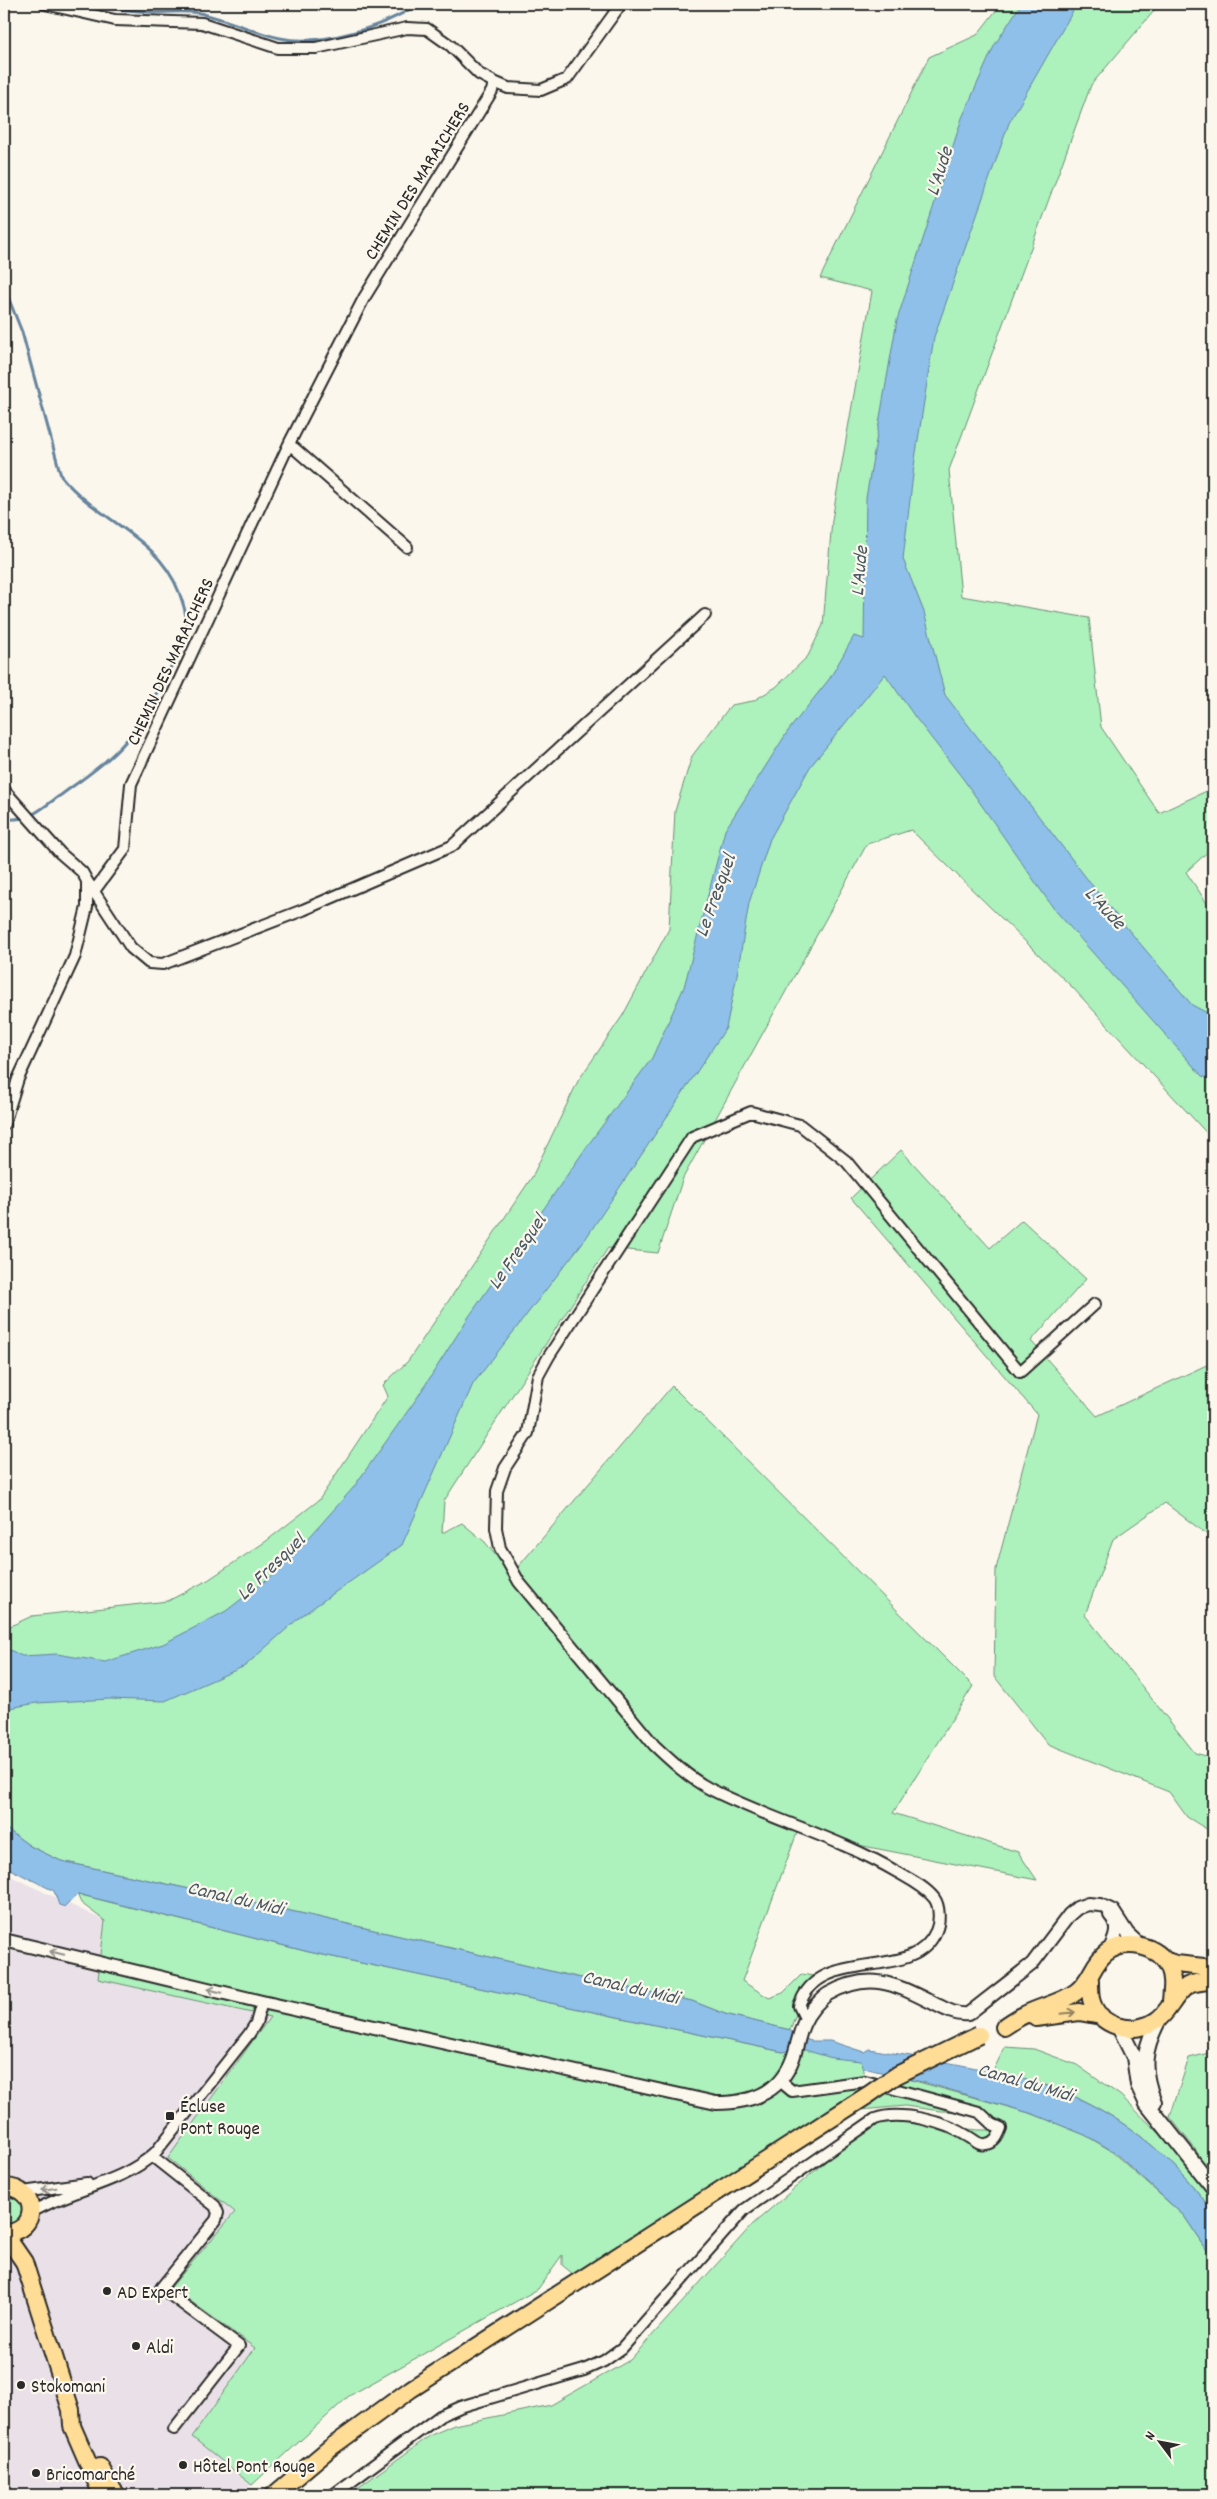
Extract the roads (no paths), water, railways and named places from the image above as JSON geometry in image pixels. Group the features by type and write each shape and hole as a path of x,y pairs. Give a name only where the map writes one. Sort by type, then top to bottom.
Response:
{"main road":[{"path":"1100,2016 1091,2000 1090,1980 1097,1962 1108,1952 1125,1945 1141,1946 1151,1949 1164,1960 1176,1964 1213,1968"},
{"path":"1164,1960 1173,1982 1171,2001"},
{"path":"1004,2027 1024,2015 1064,1999 1090,1980"},
{"path":"1162,2124 1145,2069 1147,2042 1158,2019 1171,2001 1188,1985 1213,1980"},
{"path":"267,2495 279,2490 343,2438 410,2389 897,2075 979,2035 1046,2015 1079,2012 1100,2016 1119,2028 1137,2029 1158,2019"},
{"path":"1119,2028 1134,2057 1138,2085 1144,2098 1162,2124 1213,2188"},
{"path":"11,2185 28,2198 24,2262"},
{"path":"27,2220 17,2231 4,2233 24,2262 71,2410 116,2495"},
{"path":"71,2410 72,2426 102,2495"}],"street":[{"path":"45,4 115,20 202,23 278,48 316,48 407,28 427,30 451,46 479,74 494,82 508,88 541,90 566,79 621,4"},
{"name":"CHEMIN DES MARAICHERS","path":"94,891 126,849 131,784 288,446 364,298 492,91 494,82"},
{"path":"288,446 294,448 407,547"},
{"path":"7,793 60,853 82,872 131,948 149,962 163,964 303,910 452,846 704,615"},
{"path":"4,1124 18,1079 74,956 87,907 87,881"},
{"path":"803,2023 799,2006 804,1994 824,1978 842,1968 897,1960 914,1954 926,1946 936,1930 939,1915 935,1899 919,1885 866,1854 710,1789 680,1768 649,1740 520,1582 500,1548 496,1528 497,1490 504,1468 528,1433 538,1376 549,1356 692,1137 751,1112 800,1126 846,1162 1020,1372 1095,1304"},
{"path":"4,1940 262,2002 716,2102 736,2103 755,2098 772,2088 787,2074 803,2023 826,1994 849,1985 869,1981 891,1983 955,2014 968,2014 1032,1964 1068,1915 1077,1908 1088,1904 1100,1905 1113,1911 1128,1934 1141,1946"},
{"path":"1100,1905 1113,1918 1117,1926 1114,1941 1108,1952"},
{"path":"27,2220 46,2204 140,2167 152,2156 256,2023 262,2002"},
{"path":"334,2495 440,2416 460,2407 584,2370 604,2361 622,2348 744,2210 875,2118 895,2115 920,2118 969,2136 978,2144 987,2144 997,2139 1001,2128 979,2112 866,2081 792,2091 780,2081"},
{"path":"152,2156 215,2206 218,2213 216,2220 161,2288 239,2346 174,2429"},
{"path":"11,2185 110,2179"}],"water":[{"path":"1021,4 1077,4 1009,123 934,337 914,466 903,559 924,612 945,695 1105,902 1192,1005 1213,1016 1213,1080 1202,1076 1054,909 964,780 915,717 885,674 810,767 770,839 749,903 726,1028 586,1238 473,1384 402,1545 300,1617 245,1666 165,1701 110,1699 37,1703 4,1709 4,1652 10,1650 22,1656 57,1654 105,1662 163,1644 226,1611 283,1567 353,1488 417,1398 468,1318 588,1145 652,1058 684,987 725,830 788,731 830,678 854,636 864,639 866,498 897,320 962,118 994,46"},
{"name":"Canal du Midi","path":"4,1827 30,1846 61,1861 309,1915 567,1975 692,2001 725,2014 790,2030 794,2035 811,2041 830,2041 864,2052 869,2049 959,2064 1047,2086 1071,2095 1118,2120 1161,2153 1180,2172 1213,2213 1213,2259 1184,2216 1113,2151 1085,2135 1033,2114 930,2084 864,2068 861,2061 832,2058 791,2046 788,2051 783,2052 309,1952 78,1894 65,1907 59,1905 54,1891 4,1866"}],"waterway":[{"path":"89,4 142,11 199,13 280,38 296,40 314,40 351,33 388,20 418,4"},
{"path":"4,287 22,332 61,476 91,505 125,529 156,556 169,572 179,592 186,620 185,636 180,649 150,706 127,740 91,773 34,813 21,818 4,819"}],"place":[{"name":"Écluse Pont Rouge","path":"170,2116"},
{"name":"AD Expert","path":"107,2291"},
{"name":"Aldi","path":"136,2346"},
{"name":"Stokomani","path":"21,2385"},
{"name":"Hôtel Pont Rouge","path":"183,2465"},
{"name":"Bricomarché","path":"36,2473"}],"water label":[{"name":"L'Aude","path":"938,171"},
{"name":"L'Aude","path":"858,571"},
{"name":"Le Fresquel","path":"714,895"},
{"name":"L'Aude","path":"1106,907"},
{"name":"Le Fresquel","path":"516,1251"},
{"name":"Le Fresquel","path":"270,1566"}]}
